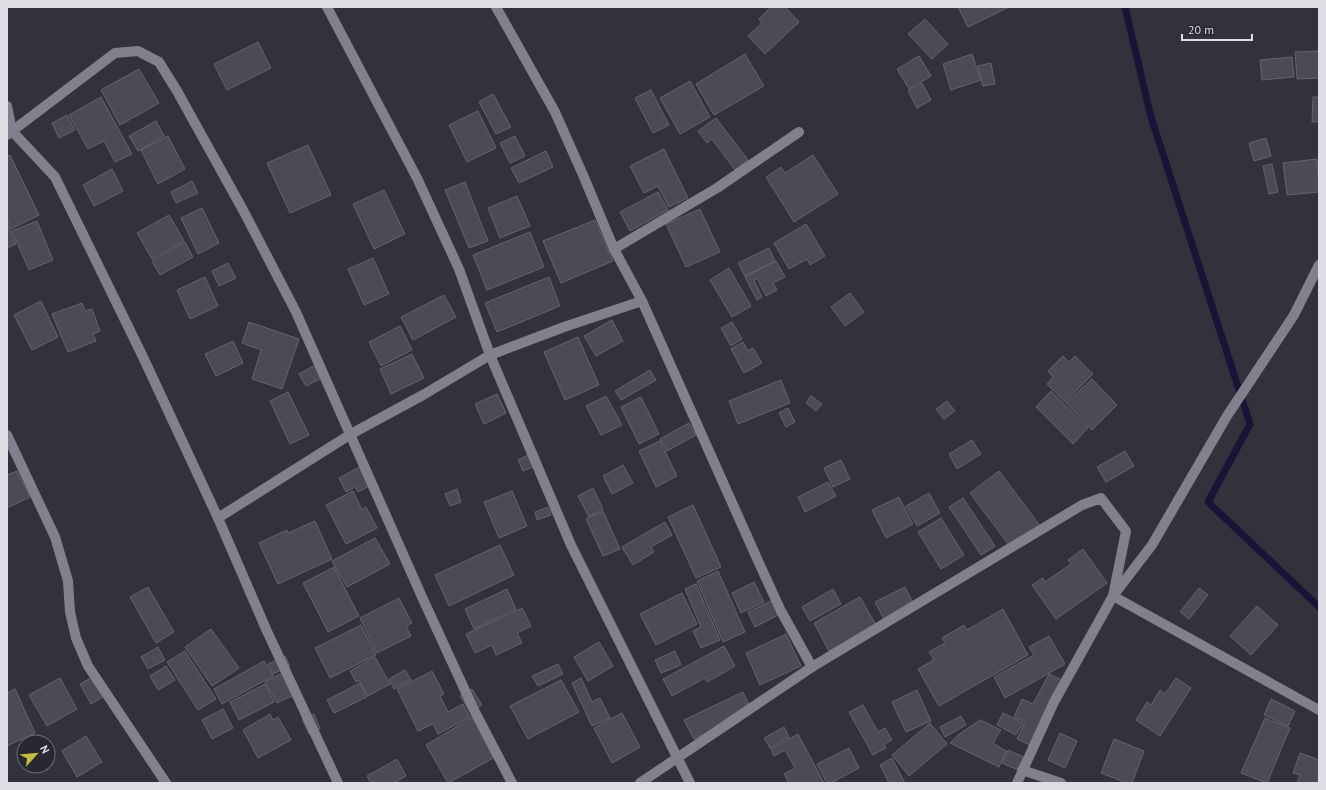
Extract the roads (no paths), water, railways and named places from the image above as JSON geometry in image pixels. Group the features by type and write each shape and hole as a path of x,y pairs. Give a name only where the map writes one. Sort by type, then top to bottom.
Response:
{"street":[{"path":"327,7 420,186 459,269 490,355 571,545 690,783"},
{"path":"496,7 554,112 583,175 614,249 642,301 781,611 812,667"},
{"path":"10,133 115,53 138,51 159,62 177,91 243,210 296,312 422,597 474,710 512,783"},
{"path":"7,106 10,133 55,177 143,357 218,518 266,629 338,783"},
{"path":"614,249 717,188 799,132"},
{"path":"1017,783 1054,702 1112,596 1152,545 1226,416 1294,315 1319,265"},
{"path":"218,518 351,434 423,395 490,355 564,327 642,301"},
{"path":"7,435 55,537 68,581 70,612 76,638 88,666 166,783"},
{"path":"640,783 812,667 1082,505 1101,498 1126,531 1112,596"},
{"path":"1112,596 1319,710"},
{"path":"1022,770 1061,783"}],"waterway":[{"path":"1125,7 1151,117 1250,424 1208,502 1319,607"}]}
